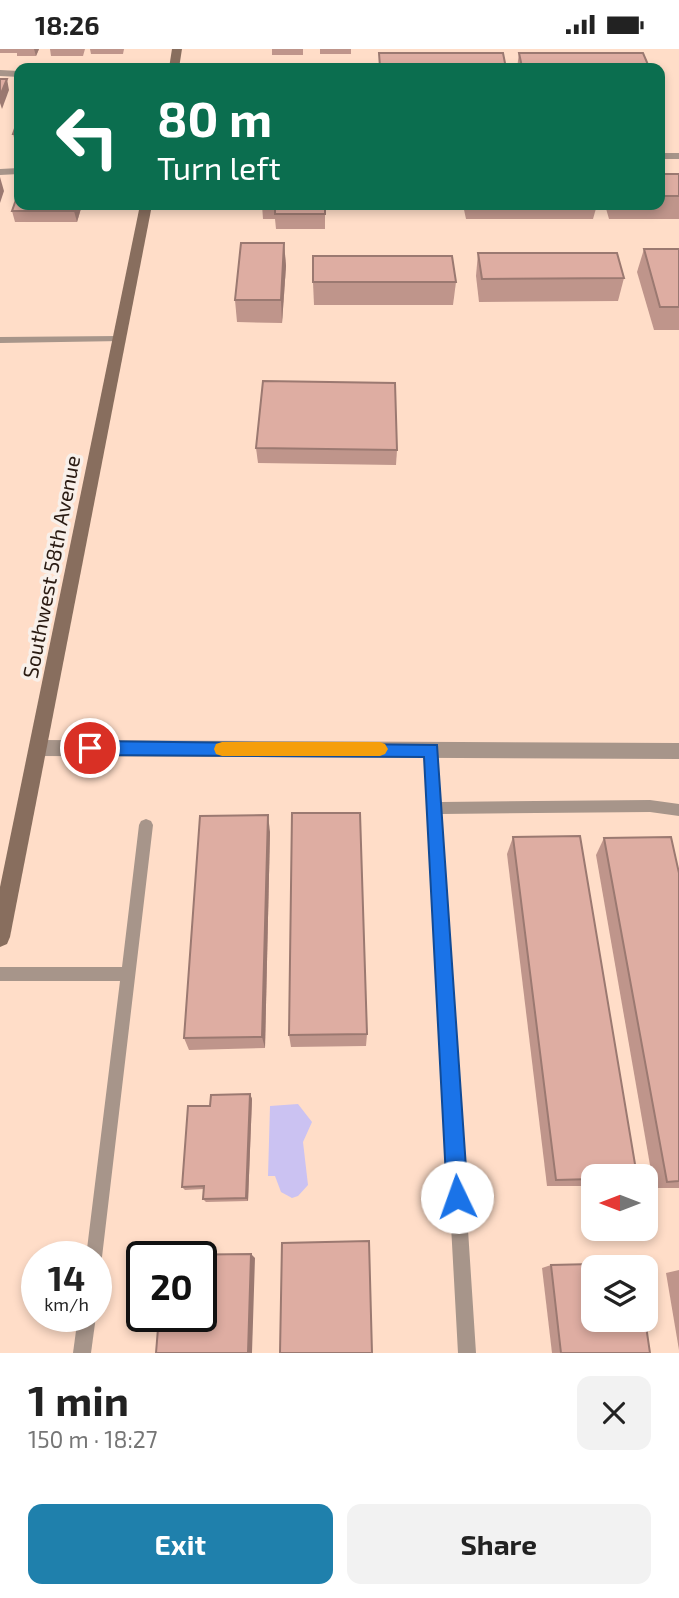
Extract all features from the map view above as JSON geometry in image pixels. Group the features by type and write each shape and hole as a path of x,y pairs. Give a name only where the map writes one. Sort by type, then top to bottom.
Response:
{"main road":[{"name":"Southwest 58th Avenue","path":"0,937 6,880 38,748 145,210"}],"street":[{"path":"38,748 679,751"}],"lane":[{"path":"0,340 119,339"},
{"path":"431,750 467,1353"},
{"path":"435,808 650,806 679,810"},
{"path":"96,1241 146,825"},
{"path":"0,974 128,974"},
{"path":"82,1353 85,1332"}],"shaded area":[{"path":"298,1104 312,1122 303,1142 308,1185 298,1196 292,1198 281,1192 275,1176 268,1176 270,1106"}],"building":[{"path":"379,53 503,53 505,63 380,63"},
{"path":"519,53 643,53 647,63 521,63"},
{"path":"0,79 7,79 0,96"},
{"path":"665,174 679,174 679,196 665,196"},
{"path":"14,205 14,210 74,210 74,211 12,211"},
{"path":"275,210 325,210 325,214 275,214"},
{"path":"241,243 284,243 281,300 235,300"},
{"path":"644,249 679,249 679,307 660,307"},
{"path":"478,253 617,253 624,278 482,279"},
{"path":"313,256 452,256 456,282 313,282"},
{"path":"263,381 395,383 397,450 256,448"},
{"path":"292,813 360,813 367,1034 289,1035"},
{"path":"268,815 262,1037 184,1038 200,816"},
{"path":"580,836 635,1164 581,1164 581,1179 556,1180 513,837"},
{"path":"671,837 679,873 679,1181 667,1182 604,838"},
{"path":"250,1094 246,1198 203,1199 204,1186 182,1187 188,1106 210,1106 211,1095"},
{"path":"369,1241 372,1353 280,1353 282,1243"},
{"path":"217,1254 251,1254 248,1353 156,1353 158,1332 217,1332"},
{"path":"581,1264 581,1332 647,1332 650,1353 561,1353 551,1265"}],"slow traffic":[{"path":"222,749 380,749"}],"route":[{"path":"90,748 431,750 457,1197"}]}
